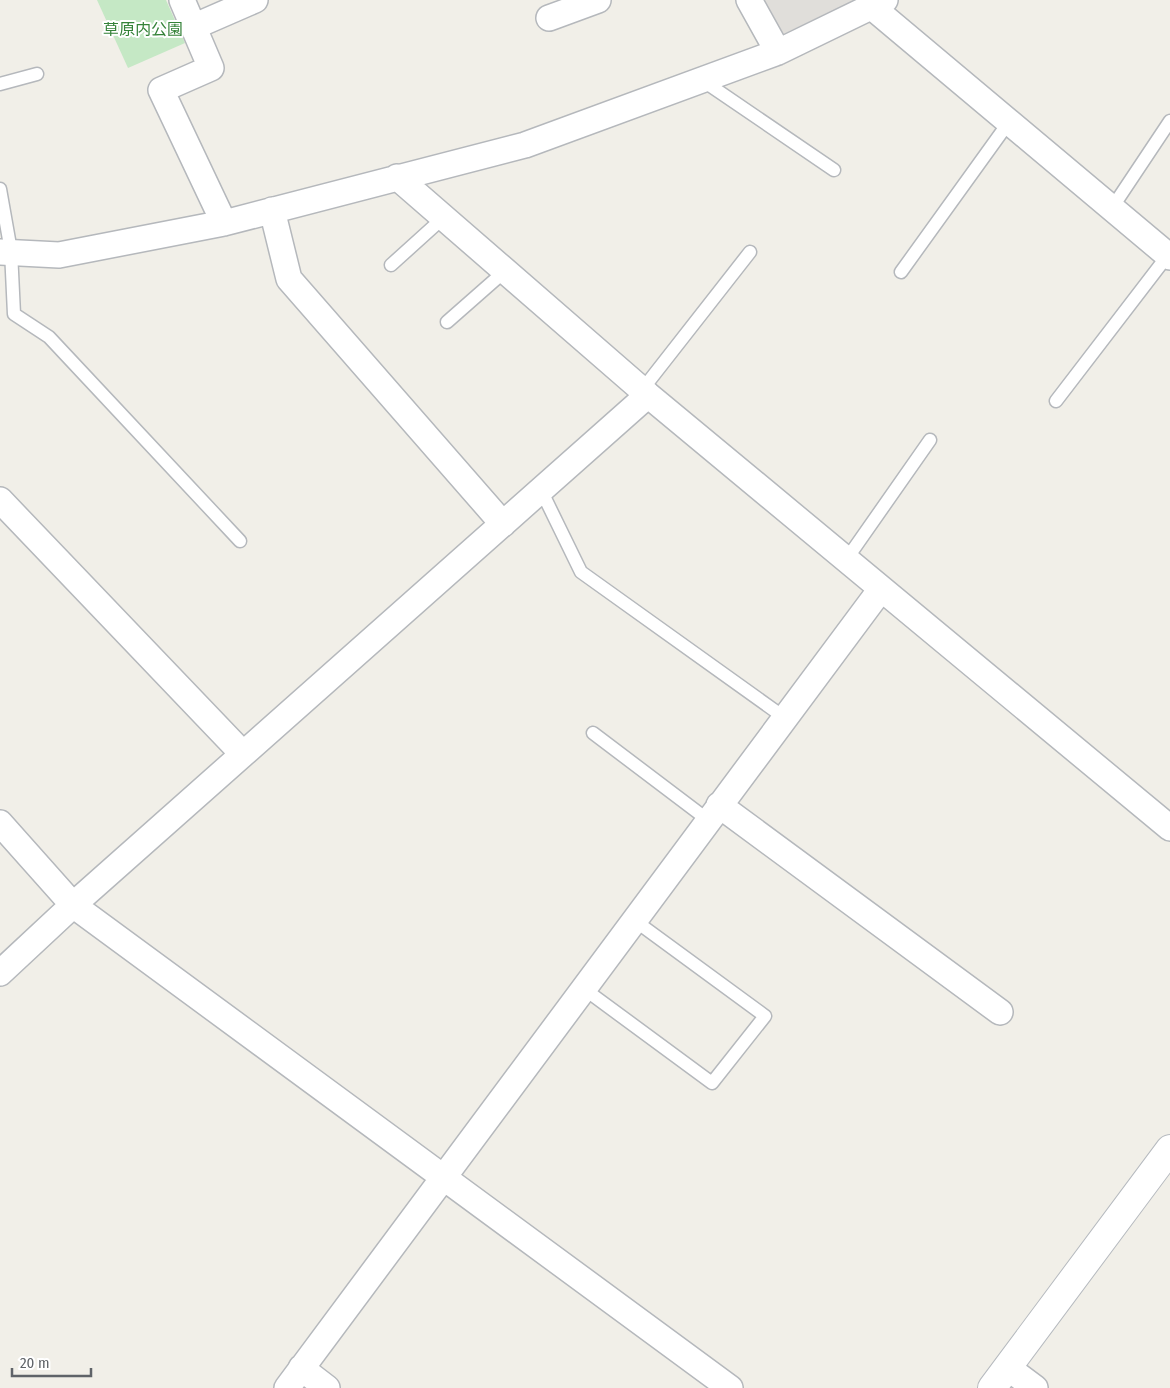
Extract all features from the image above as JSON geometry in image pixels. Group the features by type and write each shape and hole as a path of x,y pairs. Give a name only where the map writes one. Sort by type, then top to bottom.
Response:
{"street":[{"path":"182,0 210,68 161,90 224,222"},
{"path":"193,27 255,0"},
{"path":"549,18 598,0"},
{"path":"749,0 778,52"},
{"path":"6,251 59,255 224,222 525,145 778,52 879,4 1009,122 1169,256"},
{"path":"397,178 645,393 1170,828"},
{"path":"272,210 289,279 503,524"},
{"path":"0,973 73,904 542,490 645,393"},
{"path":"0,500 243,754"},
{"path":"327,1388 294,1378 881,589"},
{"path":"714,813 1000,1012"},
{"path":"0,822 73,904 730,1388"},
{"path":"1035,1388 1000,1378 1170,1149"}],"lane":[{"path":"0,84 37,74"},
{"path":"702,80 834,170"},
{"path":"1112,208 1170,121"},
{"path":"901,272 1009,122"},
{"path":"0,189 14,314 49,337 240,541"},
{"path":"391,266 443,218"},
{"path":"645,393 750,252"},
{"path":"1056,401 1169,256"},
{"path":"447,322 505,271"},
{"path":"846,560 930,440"},
{"path":"542,490 580,572 785,718"},
{"path":"593,733 714,813"},
{"path":"583,988 712,1083 765,1016 634,920"}],"shaded area":[{"path":"761,0 855,0 781,35"}],"green space":[{"name":"草原内公園","path":"97,0 166,0 185,43 128,68"}]}
